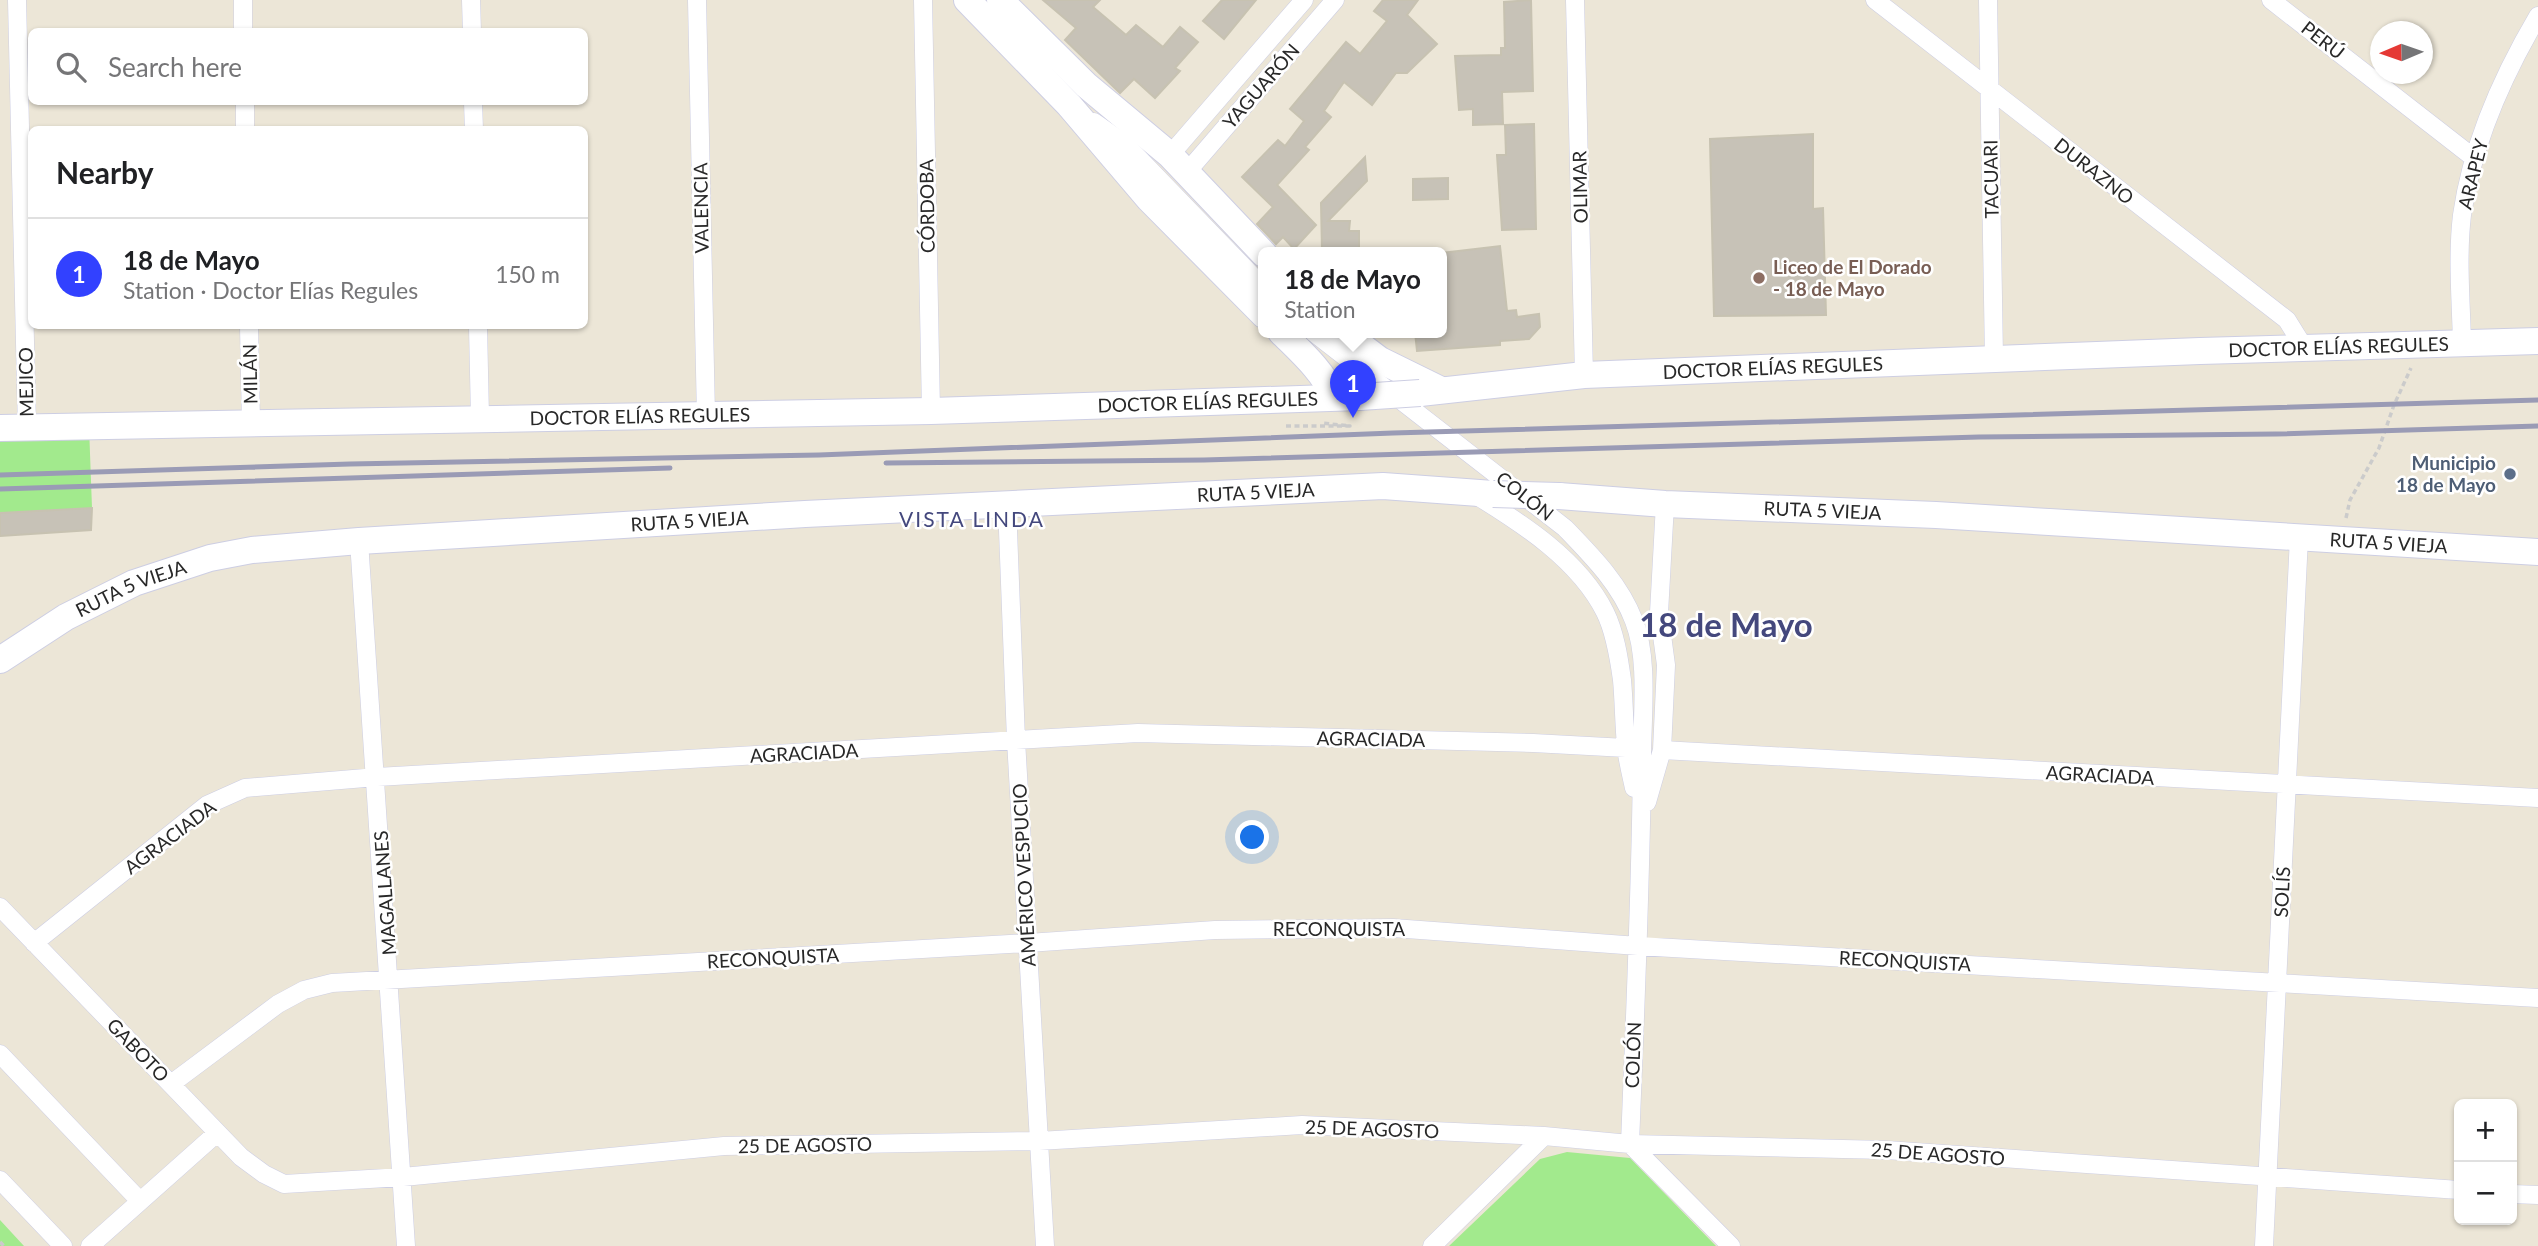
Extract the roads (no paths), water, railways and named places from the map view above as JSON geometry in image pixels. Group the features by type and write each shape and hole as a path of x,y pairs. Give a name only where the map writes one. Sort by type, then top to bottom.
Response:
{"street":[{"name":"MEJICO","path":"16,0 27,428"},
{"path":"243,0 243,28"},
{"path":"471,0 471,28"},
{"name":"VALENCIA","path":"697,0 706,416"},
{"name":"CÓRDOBA","path":"923,0 930,411"},
{"path":"967,0 1069,105 1149,199 1258,309"},
{"path":"1000,0 1086,85 1178,163 1258,248"},
{"name":"YAGUARÓN","path":"1178,163 1304,0"},
{"name":"YAGUARÓN","path":"1178,163 1335,0"},
{"name":"OLIMAR","path":"1576,0 1584,375"},
{"name":"DURAZNO","path":"1875,0 2287,320 2305,349"},
{"name":"TACUARI","path":"1988,0 1994,358"},
{"name":"PERÚ","path":"2271,0 2474,158"},
{"name":"ARAPEY","path":"2462,343 2459,269 2462,216 2474,158 2514,57 2538,16"},
{"path":"1086,85 1125,144 1258,282"},
{"path":"245,105 245,126"},
{"path":"473,105 474,126"},
{"path":"1069,105 1125,144"},
{"name":"MILÁN","path":"249,329 251,423"},
{"path":"478,329 480,418"},
{"path":"1287,338 1328,383 1334,397"},
{"name":"COLÓN","path":"1322,338 1566,528 1620,591 1635,622 1642,661 1642,822 1630,1144"},
{"path":"1351,338 1429,391"},
{"name":"DOCTOR ELÍAS REGULES","path":"0,428 930,411 1360,397 1584,375 1994,358 2538,341"},
{"name":"RUTA 5 VIEJA","path":"0,660 66,617 107,595 176,568 252,550 359,541 1007,504 1383,486 1665,504 1936,515 2538,552"},
{"name":"COLÓN","path":"1482,493 1586,580 1606,614 1615,642 1622,680 1626,748 1642,822"},
{"name":"AMÉRICO VESPUCIO","path":"1007,504 1016,740 1045,1246"},
{"name":"COLÓN","path":"1642,822 1662,750 1666,664 1659,613 1665,504"},
{"name":"SOLÍS","path":"2264,1246 2299,538"},
{"name":"MAGALLANES","path":"359,541 407,1246"},
{"name":"AGRACIADA","path":"34,943 207,805 246,788 377,777 1138,733 1534,743 1626,748"},
{"name":"AGRACIADA","path":"1662,750 2538,798"},
{"name":"GABOTO","path":"0,907 217,1133 256,1168 285,1184"},
{"name":"RECONQUISTA","path":"171,1084 278,1004 304,990 332,983 390,982 1214,930 1393,928 1638,946 2538,998"},
{"path":"0,1054 140,1201"},
{"name":"25 DE AGOSTO","path":"285,1184 402,1177 724,1146 1039,1141 1303,1125 1544,1136 1630,1144 1886,1150 2454,1190"},
{"path":"90,1246 217,1133"},
{"path":"1432,1246 1544,1136"},
{"path":"1630,1144 1731,1246"},
{"path":"0,1180 62,1246"},
{"path":"2517,1194 2538,1195"}],"railway":[{"path":"0,475 350,464 819,455 1393,433 2538,400"},
{"path":"886,463 1204,460 1979,437 2276,434 2538,426"},
{"path":"0,489 670,468"}],"place":[{"name":"Liceo de El Dorado - 18 de Mayo","path":"1759,278"},
{"name":"18 de Mayo","path":"1353,418"},
{"name":"Municipio 18 de Mayo","path":"2510,474"}],"district":[{"name":"VISTA LINDA","path":"972,520"},
{"name":"18 de Mayo","path":"1726,625"}]}
